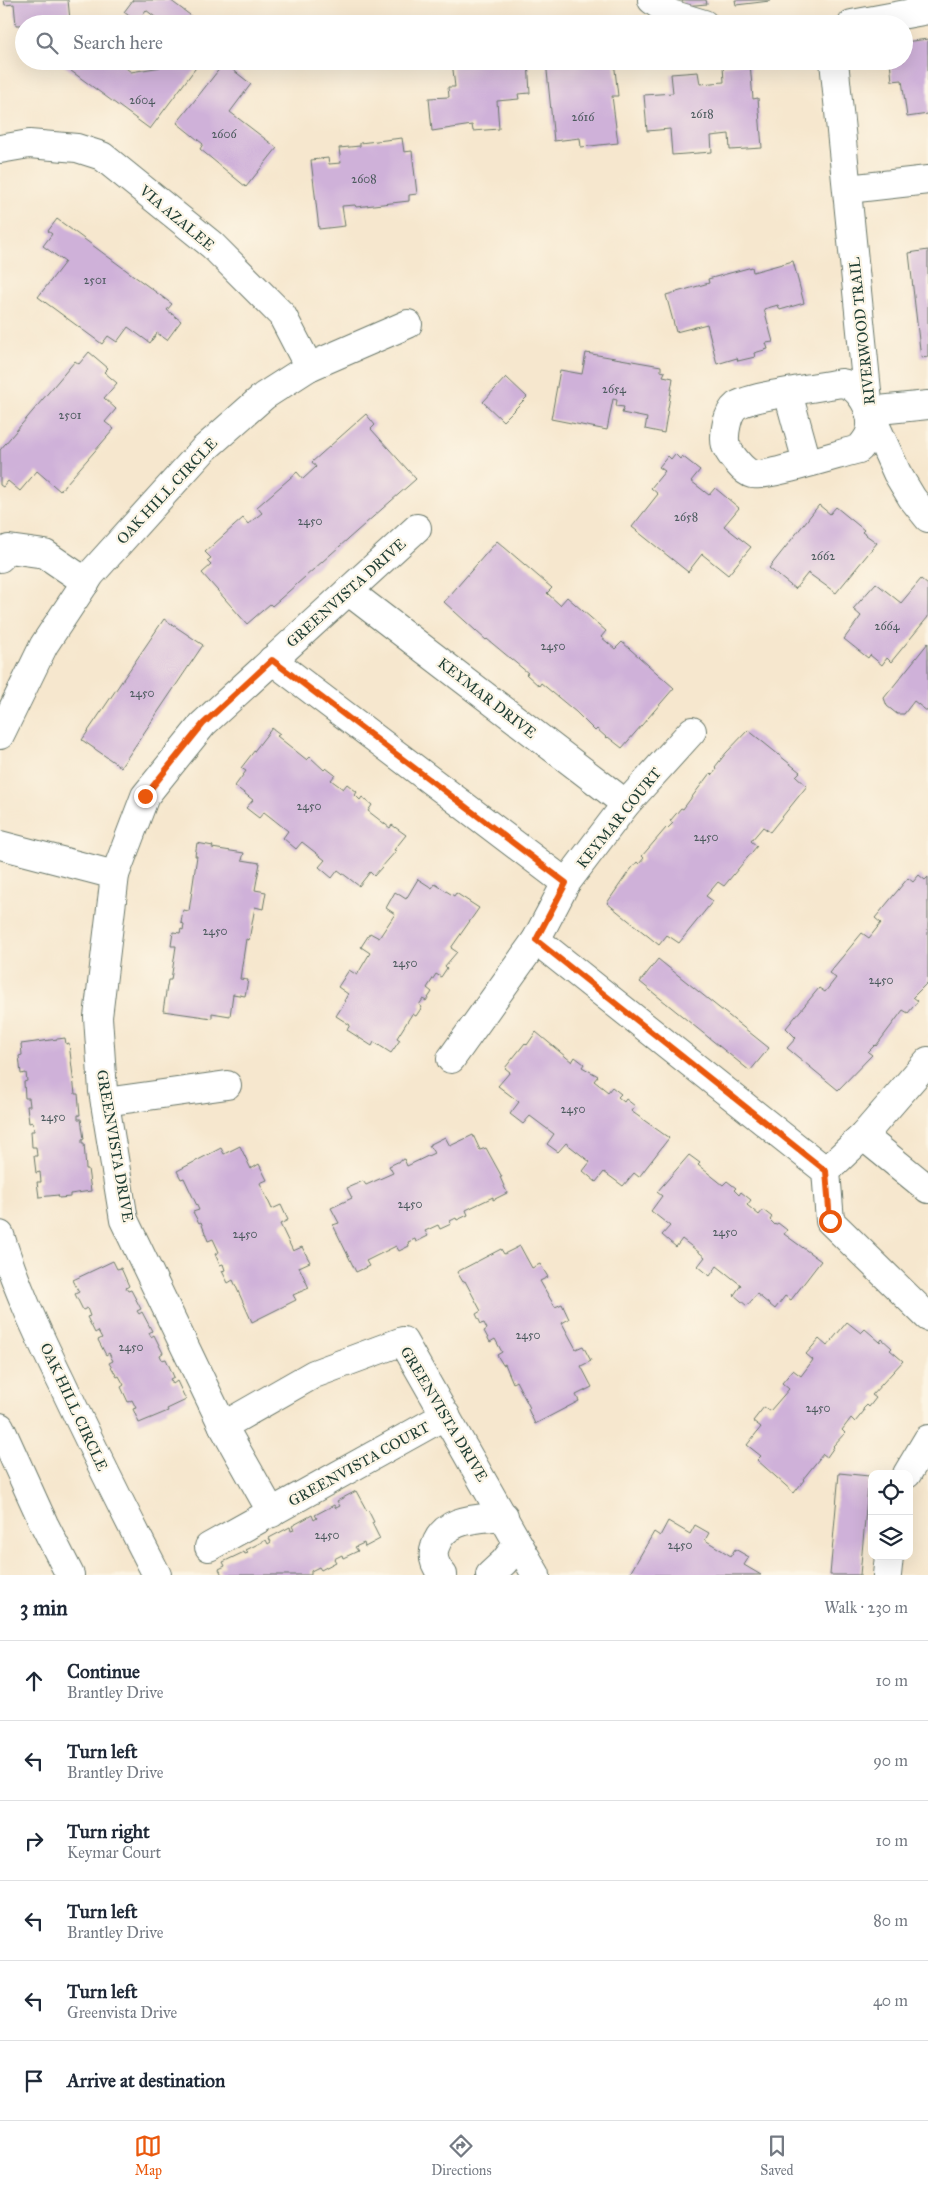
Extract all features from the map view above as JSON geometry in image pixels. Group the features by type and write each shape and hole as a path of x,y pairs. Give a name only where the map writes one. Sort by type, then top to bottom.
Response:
{"street":[{"path":"652,0 675,15"},
{"path":"901,15 928,10"},
{"name":"RIVERWOOD TRAIL","path":"835,70 869,411 897,473 912,498 928,518"},
{"name":"VIA AZALEE","path":"0,149 29,144 77,148 102,156 212,246 282,315 309,367"},
{"path":"848,189 928,180"},
{"name":"OAK HILL CIRCLE","path":"0,735 44,645 86,582 105,557 203,450 264,396 309,367 408,324"},
{"path":"841,383 849,384 859,392 869,411 870,430 866,441 859,448 768,474 751,474 742,467 726,445 726,432 730,413 736,406 752,400 841,383"},
{"path":"788,393 807,462"},
{"path":"869,411 928,405"},
{"name":"GREENVISTA DRIVE","path":"417,528 203,724 145,796 115,875 98,1017 105,1102 124,1220 223,1426 314,1374 402,1341 504,1516 536,1575"},
{"path":"0,558 9,548 45,554 86,582"},
{"name":"KEYMAR DRIVE","path":"348,591 626,804"},
{"path":"272,660 566,883"},
{"name":"KEYMAR COURT","path":"451,1059 536,940 566,883 626,804 692,731"},
{"path":"0,845 115,875"},
{"path":"536,940 826,1171 830,1221 928,1317"},
{"path":"826,1171 863,1136 928,1061"},
{"path":"105,1102 227,1085"},
{"path":"863,1136 928,1189"},
{"name":"OAK HILL CIRCLE","path":"0,1235 8,1261 45,1348 98,1459 157,1575"},
{"name":"GREENVISTA COURT","path":"209,1548 446,1416"},
{"name":"GREENVISTA COURT","path":"223,1426 272,1513"},
{"path":"0,1427 44,1524 70,1575"},
{"path":"909,1470 928,1439"},
{"path":"433,1572 434,1550 439,1537 449,1526 467,1520 504,1516"},
{"path":"490,1575 504,1562 518,1544"},
{"path":"887,1575 889,1560"}],"building":[{"path":"4,0 68,0 70,15 15,15 14,4 5,5"},
{"path":"133,0 170,0 190,15 152,15 146,10 142,15 128,15 124,12"},
{"path":"682,0 706,0 707,4 683,6"},
{"path":"735,0 770,0 770,1 736,5"},
{"path":"928,39 928,114 907,117 902,80 892,81 891,70 913,70 913,41"},
{"path":"70,70 128,70 131,72 143,70 194,70 150,129"},
{"path":"219,70 233,70 251,84 230,112 277,148 246,187 200,149 203,144 177,123"},
{"path":"453,70 529,70 530,93 518,94 519,99 497,101 499,129 473,131 472,125 432,131 429,98 449,97 448,87 455,87"},
{"path":"547,70 615,70 618,96 612,96 618,143 581,147 580,138 554,141"},
{"path":"723,70 751,70 753,99 758,98 762,148 730,150 729,134 711,136 712,152 672,155 670,129 647,131 644,95 673,93 671,74 698,72 700,84 724,82"},
{"path":"402,138 404,152 412,151 417,194 409,195 409,201 356,207 355,205 342,206 345,226 319,229 311,160 328,158 329,164 341,163 339,148 360,146 360,143"},
{"path":"57,219 172,304 167,310 181,321 167,340 157,333 150,343 128,327 117,342 108,336 102,344 38,297 65,262 43,246 52,234 48,231"},
{"path":"928,250 928,357 921,358 909,253"},
{"path":"793,261 804,303 780,310 778,305 764,309 773,342 766,343 768,349 754,353 755,357 738,361 737,358 717,364 707,324 676,332 666,295 709,283 708,279 752,267 753,272"},
{"path":"89,352 108,368 104,372 117,383 104,398 116,409 105,422 114,429 60,491 37,471 20,491 8,481 3,487 0,485 0,450 75,361 79,364"},
{"path":"586,353 661,366 661,371 665,372 663,376 673,378 664,433 645,429 647,418 622,413 624,407 616,406 617,400 613,399 607,430 551,419 560,370 582,374"},
{"path":"506,377 527,397 503,421 483,402"},
{"path":"366,414 375,425 371,429 416,479 272,606 270,604 247,624 202,573 211,565 207,561 211,558 205,552 243,518 248,524 262,513 257,507 297,472 303,479 316,467 312,462"},
{"path":"675,454 680,459 682,456 700,470 691,481 709,495 715,488 739,508 724,526 751,547 728,575 702,554 688,572 632,527 658,494 651,488 665,471 659,467 668,456 671,459"},
{"path":"819,505 830,514 836,507 864,530 862,532 877,543 836,593 808,573 795,589 769,568"},
{"path":"497,541 552,588 547,593 560,605 567,597 606,631 601,637 615,649 622,642 674,688 622,748 597,729 595,731 576,712 541,683 539,686 526,674 528,673 486,640 444,602"},
{"path":"921,579 928,585 928,617 891,662 887,658 882,665 870,655 868,658 844,639 861,616 853,609 876,583 901,603"},
{"path":"164,619 203,645 121,767 82,740"},
{"path":"928,643 928,712 914,701 904,714 897,714 887,706 884,698"},
{"path":"272,728 280,734 277,736 307,760 310,757 324,770 326,768 335,775 331,780 343,789 347,784 357,792 355,795 360,800 362,797 372,805 368,811 390,828 392,825 406,835 394,850 396,851 374,876 370,872 359,886 338,870 332,878 319,867 325,860 302,842 296,849 283,838 288,831 264,812 259,818 246,808 253,800 235,786 246,771 241,768"},
{"path":"748,730 800,772 796,776 807,786 770,832 763,827 751,841 757,846 724,886 718,882 706,896 713,901 679,943 667,935 659,945 607,903 627,874 637,862 639,864 644,858 642,856 666,828 673,823 670,821 681,808 683,809 710,773 712,775 717,769 715,767 726,753"},
{"path":"197,843 213,846 212,848 244,853 242,860 260,863 255,890 266,892 263,909 255,907 249,940 246,939 240,979 248,980 245,996 233,994 230,1016 212,1013 212,1018 163,1011 168,980 171,980 176,946 171,946 173,932 180,933 181,929 183,930 184,924 181,923 183,910 189,911 197,856 195,856"},
{"path":"919,875 925,880 928,877 928,982 913,997 918,1001 908,1013 903,1010 876,1046 868,1052 872,1055 838,1090 787,1048 796,1038 786,1028 819,988 825,992 836,978 829,973 862,933 869,938 881,923 875,918 908,878 913,882"},
{"path":"418,879 432,888 435,884 454,896 456,893 479,908 451,948 457,952 445,966 447,968 441,977 436,974 427,988 432,992 426,1001 423,999 419,1005 422,1007 416,1016 412,1014 397,1038 400,1040 391,1053 374,1042 372,1046 347,1030 350,1025 336,1016 348,994 338,987 349,970 357,975 370,953 361,947 370,933 379,938 395,914 386,908 395,892 406,899"},
{"path":"658,959 769,1048 750,1071 640,982"},
{"path":"536,1032 572,1062 575,1057 584,1064 582,1067 598,1076 594,1081 608,1092 612,1087 621,1094 618,1097 624,1102 626,1099 635,1106 631,1111 669,1138 639,1177 634,1173 623,1186 604,1172 596,1182 583,1171 590,1162 566,1143 558,1152 547,1144 554,1134 530,1116 523,1124 510,1114 519,1102 498,1086 510,1072 505,1068 525,1043 527,1045"},
{"path":"65,1038 66,1044 69,1043 75,1094 78,1094 80,1115 78,1115 78,1119 81,1119 84,1139 82,1143 84,1143 86,1169 88,1169 91,1191 70,1194 70,1197 59,1198 58,1195 39,1197 37,1182 41,1182 40,1172 36,1173 34,1156 37,1156 36,1147 32,1147 31,1131 34,1131 33,1122 29,1123 27,1106 30,1106 29,1098 25,1098 24,1082 27,1081 26,1073 21,1074 19,1056 22,1055 21,1044"},
{"path":"473,1135 480,1150 486,1148 502,1177 500,1177 507,1193 493,1200 493,1197 466,1210 468,1215 450,1221 451,1224 440,1229 438,1225 425,1231 428,1236 416,1242 415,1239 408,1242 409,1246 399,1251 396,1246 366,1261 369,1266 356,1272 333,1225 339,1223 331,1208 352,1198 347,1188 363,1181 366,1185 393,1173 389,1166 404,1159 407,1166 434,1153 429,1145 445,1137 450,1146"},
{"path":"240,1146 251,1169 259,1164 267,1180 260,1183 272,1209 281,1205 288,1220 280,1224 293,1251 302,1247 310,1262 299,1267 309,1288 293,1295 296,1300 252,1322 233,1280 228,1283 222,1271 225,1270 223,1264 220,1265 215,1254 219,1252 213,1239 208,1241 201,1222 199,1223 193,1212 199,1210 184,1178 181,1179 177,1171 221,1148 224,1154"},
{"path":"689,1155 700,1163 698,1165 723,1185 727,1181 736,1188 734,1190 739,1195 741,1192 751,1200 747,1205 759,1215 763,1210 772,1217 770,1220 775,1225 778,1223 787,1230 784,1234 821,1261 791,1300 785,1296 775,1309 757,1294 747,1306 734,1295 741,1285 717,1266 710,1276 698,1266 705,1257 682,1239 676,1247 662,1235 670,1226 651,1211 662,1196 657,1192"},
{"path":"520,1246 532,1268 540,1264 548,1277 540,1281 555,1307 562,1304 569,1319 562,1323 576,1349 583,1346 591,1361 581,1366 592,1387 576,1395 579,1401 535,1424 528,1409 530,1408 516,1381 513,1383 505,1364 503,1365 497,1355 502,1352 495,1339 490,1342 484,1331 487,1329 484,1323 481,1324 476,1314 481,1311 465,1281 463,1282 457,1272 501,1249 504,1254"},
{"path":"113,1261 117,1269 121,1268 129,1286 126,1288 128,1291 131,1290 141,1309 137,1311 139,1314 142,1312 152,1331 149,1333 151,1337 154,1335 163,1353 160,1355 162,1360 166,1359 174,1377 170,1379 173,1384 177,1381 186,1400 167,1409 168,1411 139,1423 133,1409 136,1408 132,1400 128,1402 121,1387 124,1385 109,1363 113,1361 109,1353 106,1355 98,1340 102,1338 98,1331 95,1333 87,1317 90,1316 87,1308 83,1310 75,1294 79,1292 73,1280"},
{"path":"847,1322 861,1333 865,1329 880,1342 882,1339 892,1348 890,1350 903,1361 872,1395 876,1398 869,1407 867,1405 863,1409 864,1411 855,1422 851,1418 842,1430 845,1433 833,1446 827,1457 823,1454 794,1493 757,1460 761,1456 747,1445 761,1427 753,1421 764,1407 770,1411 789,1389 782,1383 793,1370 801,1376 813,1360 806,1354 819,1339 827,1346"},
{"path":"839,1473 868,1476 860,1575 830,1575"},
{"path":"356,1491 374,1522 372,1523 380,1539 365,1547 364,1543 355,1547 358,1551 343,1558 342,1555 334,1559 336,1562 321,1570 319,1567 311,1571 311,1575 222,1575 219,1569 225,1566 223,1562 244,1552 245,1554 248,1553 246,1550 266,1540 268,1544 271,1542 269,1538 290,1527 291,1531 294,1530 292,1526 312,1515 314,1520 317,1518 315,1515 334,1505 336,1508 340,1506 337,1501"},
{"path":"668,1521 690,1534 695,1525 709,1533 705,1540 731,1556 735,1549 749,1557 744,1565 761,1575 629,1575 654,1532 660,1536"}],"route":[{"path":"145,796 203,724 272,660 566,883 536,940 826,1171 830,1221"}]}
